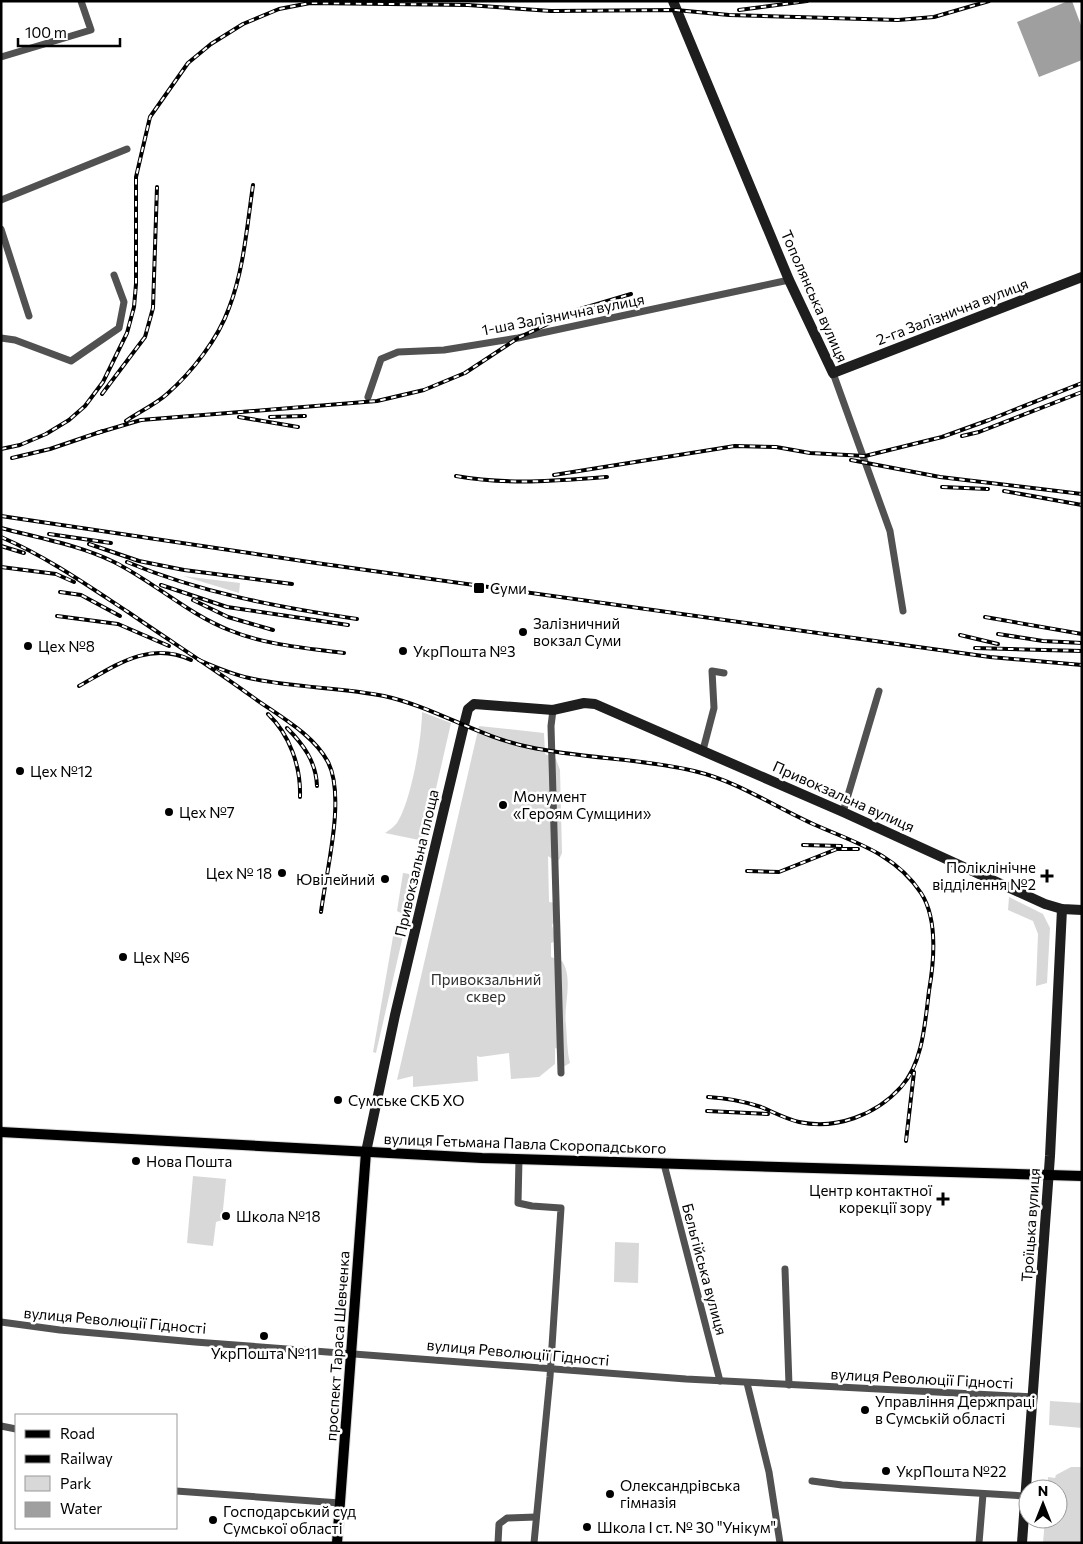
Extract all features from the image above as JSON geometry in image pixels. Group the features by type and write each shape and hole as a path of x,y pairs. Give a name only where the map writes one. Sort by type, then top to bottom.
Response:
{"main road":[{"name":"Тополянська вулиця","path":"673,1 790,280 833,373"},
{"name":"2-га Залізнична вулиця","path":"833,373 1082,277"},
{"name":"Привокзальна площа","path":"366,1152 395,1015 468,709 478,702 553,710 584,703 595,704"},
{"name":"Привокзальна вулиця","path":"595,704 843,812 1045,904 1062,909 1082,910"},
{"name":"Троїцька вулиця","path":"1027,1479 1048,1175 1062,909"},
{"name":"вулиця Гетьмана Павла Скоропадського","path":"1,1132 519,1159 1082,1176"},
{"name":"проспект Тараса Шевченка","path":"337,1543 366,1152"},
{"name":"Троїцька вулиця","path":"1022,1543 1023,1529"}],"street":[{"path":"1,57 92,30 82,1"},
{"path":"1,200 127,149"},
{"path":"1,229 29,316"},
{"path":"1,338 15,340 72,361 119,328 124,302 114,275"},
{"name":"1-ша Залізнична вулиця","path":"368,397 381,359 398,352 444,350 518,338 790,280"},
{"name":"Тополянська вулиця","path":"833,373 890,531 903,611"},
{"path":"703,750 714,708 712,671 724,673"},
{"path":"843,812 879,692"},
{"path":"553,710 551,726 561,1073"},
{"path":"519,1159 518,1203 561,1208 550,1368 534,1543"},
{"name":"Бельгійська вулиця","path":"664,1164 720,1381"},
{"path":"785,1269 790,1385"},
{"name":"вулиця Революції Гідності","path":"1,1322 60,1330 185,1341 747,1383 1034,1397"},
{"path":"747,1383 769,1472 780,1543"},
{"path":"1,1426 15,1429"},
{"path":"812,1481 842,1485 1018,1496"},
{"path":"178,1491 340,1502"},
{"path":"979,1543 983,1494"},
{"path":"498,1543 499,1524 508,1518 536,1517"}],"green space":[{"path":"183,576 240,583 239,593"},
{"path":"422,712 451,723 424,841 385,833 397,823 407,800 418,753"},
{"name":"Привокзальний сквер","path":"479,726 544,733 545,754 556,759 560,770 562,853 559,860 555,861 548,856 549,902 555,903 556,919 552,925 556,941 551,943 551,957 562,961 567,976 565,1018 570,1063 563,1067 558,1049 555,1048 555,1064 539,1077 511,1079 509,1053 477,1056 478,1081 413,1087 413,1076 397,1080"},
{"path":"403,873 417,875 376,1053 373,1052 394,931 397,931 401,913 397,911"},
{"path":"1009,897 1043,914 1050,928 1047,983 1036,986 1038,934 1033,921 1008,910"},
{"path":"193,1176 226,1179 222,1220 216,1222 213,1246 187,1243"},
{"path":"615,1242 639,1243 638,1283 614,1282"},
{"path":"1050,1401 1082,1403 1082,1428 1049,1425"},
{"path":"1071,1467 1082,1467 1082,1543 1043,1543 1044,1529 1068,1529 1068,1479 1048,1479 1048,1477 1055,1478 1056,1475"}],"water":[{"path":"1072,1 1082,28 1082,60 1039,77 1017,22"}],"railway":[{"path":"739,10 807,1"},
{"path":"1,449 20,445 46,434 69,420 85,406 103,382 127,333 134,307 136,284 136,177 150,117 188,63 211,44 243,24 279,9 310,3 468,5 551,11 676,10 729,15 898,20 934,17 989,1"},
{"path":"126,421 158,401 176,385 195,365 211,343 224,320 238,278 253,185"},
{"path":"102,394 145,337 153,308 157,187"},
{"path":"97,433 141,420 377,401 424,390 465,373 518,338 577,310 631,294"},
{"path":"554,475 735,446 776,447 810,453 865,456 942,437 1082,383"},
{"path":"962,436 979,432 1082,392"},
{"path":"270,417 305,416"},
{"path":"239,417 298,427"},
{"path":"12,458 50,449 103,431"},
{"path":"851,460 940,477 1082,494"},
{"path":"456,476 494,481 550,481 607,477"},
{"path":"942,487 988,489"},
{"path":"1004,491 1082,505"},
{"path":"1,516 316,563 990,657 1082,665"},
{"path":"1,528 59,542 101,556 129,570 199,615 229,630 257,639 286,645 344,653"},
{"path":"49,534 111,543"},
{"path":"1,537 51,562 128,612 305,734 322,752 333,777 335,814 321,912"},
{"path":"89,544 139,561 184,570 292,584"},
{"path":"1,546 24,553"},
{"path":"127,562 183,582 240,598 357,619"},
{"path":"1,567 56,574 74,582"},
{"path":"161,585 227,607 348,625"},
{"path":"60,592 81,595 120,616"},
{"path":"193,600 228,617 273,630"},
{"path":"57,616 118,624 169,646"},
{"path":"985,617 1082,634"},
{"path":"998,634 1043,641 1082,643"},
{"path":"960,635 998,644"},
{"path":"975,648 1082,651"},
{"path":"79,686 119,664 147,654 176,655 191,660"},
{"path":"199,660 249,678 299,686 351,691 403,701 492,736 529,747 570,754 653,763 710,775 740,787 813,824 858,843 886,858 899,868 911,879 926,903 930,915 933,941 932,967 922,1042 914,1066 901,1087 891,1097 867,1112 841,1122 827,1124 799,1122 748,1103 708,1097"},
{"path":"268,714 276,722 293,752 299,774 300,797"},
{"path":"287,728 308,754 314,769 317,786"},
{"path":"803,845 841,846"},
{"path":"747,871 779,872 837,849 858,849"},
{"path":"906,1141 914,1072"},
{"path":"707,1111 768,1114"}],"place":[{"name":"Суми","path":"479,588"},
{"name":"Залізничний вокзал Суми","path":"523,632"},
{"name":"Цех №8","path":"28,646"},
{"name":"УкрПошта №3","path":"403,651"},
{"name":"Цех №12","path":"20,771"},
{"name":"Монумент «Героям Сумщини»","path":"503,805"},
{"name":"Цех №7","path":"169,812"},
{"name":"Цех № 18","path":"282,873"},
{"name":"Поліклінічне відділення №2","path":"1047,876"},
{"name":"Ювілейний","path":"385,879"},
{"name":"Цех №6","path":"123,957"},
{"name":"Сумське СКБ ХО","path":"338,1100"},
{"name":"Нова Пошта","path":"136,1161"},
{"name":"Центр контактної корекції зору","path":"943,1199"},
{"name":"Школа №18","path":"226,1216"},
{"name":"УкрПошта №11","path":"264,1336"},
{"name":"Управління Держпраці в Сумській області","path":"865,1410"},
{"name":"УкрПошта №22","path":"886,1471"},
{"name":"Олександрівська гімназія","path":"610,1494"},
{"name":"Господарський суд Сумської області","path":"213,1520"},
{"name":"Школа І ст. № 30 \"Унікум\"","path":"587,1527"}]}
